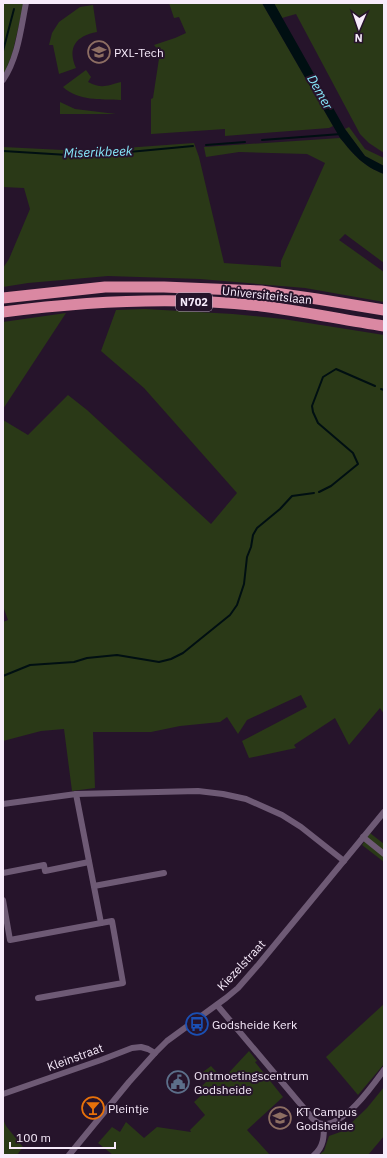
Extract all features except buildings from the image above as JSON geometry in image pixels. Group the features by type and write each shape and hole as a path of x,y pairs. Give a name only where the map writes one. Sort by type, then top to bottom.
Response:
{"highway":[{"name":"Universiteitslaan","path":"3,298 105,287 164,287 261,291 384,310"},
{"name":"Universiteitslaan","path":"3,312 41,307 104,302 162,301 259,306 315,313 384,326"}],"street":[{"path":"3,80 12,62 26,3"},
{"path":"104,302 105,287"},
{"path":"3,804 76,794 143,792 198,791 246,799 282,815 295,823 344,861"},
{"path":"76,794 100,923"},
{"name":"Kiezelstraat","path":"68,1155 128,1082 167,1041 238,988 384,812"},
{"path":"363,837 384,854"},
{"path":"3,872 44,865 45,870 89,862"},
{"path":"94,886 164,873"},
{"path":"3,900 10,940 112,921 123,983 38,998"},
{"path":"217,1005 318,1123 324,1124 335,1121 350,1110 366,1094 384,1070"},
{"name":"Kleinstraat","path":"3,1094 132,1048 141,1047 155,1053"},
{"path":"314,1155 322,1145 324,1124"}],"green space":[{"path":"3,3 24,3 12,55 3,76"},
{"path":"169,3 262,3 333,126 329,128 225,136 225,129 151,134 151,99 153,98 160,52 154,45 186,33 179,17 174,18"},
{"path":"274,3 384,3 384,153 369,143 360,134 296,14 282,18"},
{"path":"93,5 97,32 84,36 75,44 73,48 73,61 76,68 59,74 53,45 49,45 52,33 59,22 80,7"},
{"path":"86,70 91,77 88,82 97,86 111,85 121,82 121,100 83,97 69,92 63,87"},
{"path":"60,102 75,109 116,114 60,114"},
{"path":"349,127 365,149 384,158 384,166 365,156 345,129"},
{"path":"340,138 365,164 384,174 384,263 345,234 339,240 384,272 384,302 305,288 200,279 108,276 28,283 3,287 3,268 9,259 30,209 24,188 3,187 3,147 63,150 111,149 194,143 199,157 224,263 281,267 281,261 325,163 307,154 239,152 206,157 204,147"},
{"path":"145,309 233,314 283,319 384,335 384,714 380,708 349,745 335,718 294,745 296,748 249,758 242,741 307,707 301,695 247,720 238,734 227,717 220,722 180,726 151,732 93,732 95,788 72,791 64,729 41,731 3,741 3,622 8,620 3,606 3,420 28,435 68,395 87,410 211,524 237,493 144,388 101,351 116,310"},
{"path":"66,313 3,409 3,322"},
{"path":"370,833 384,844 384,862 362,845"},
{"path":"384,1004 384,1064 358,1095 326,1057"},
{"path":"249,1051 257,1061 255,1062 283,1097 247,1130 270,1155 113,1155 98,1143 112,1127 120,1132 126,1122 144,1138 157,1127 191,1132 190,1130 205,1115 194,1102 206,1091 202,1086 206,1082 199,1075 211,1066 223,1079"},
{"path":"384,1087 384,1136 368,1155 319,1155 324,1151 329,1136 343,1131 367,1108"},
{"path":"3,1119 6,1126 23,1147 17,1155 3,1155"}],"water":[{"name":"Demer","path":"262,3 274,3 345,129 365,156 384,166 384,174 365,164 340,138"}],"waterway":[{"path":"3,51 14,9"},
{"name":"Miserikbeek","path":"262,140 341,134"},
{"name":"Miserikbeek","path":"206,145 245,142"},
{"name":"Miserikbeek","path":"3,151 68,155 97,155 193,146"},
{"path":"319,492 331,486 358,464 353,453 318,423 313,412 312,406 323,377 336,369 375,386"},
{"path":"3,676 30,665 74,662 87,658 117,655 159,662 171,659 183,653 230,615 237,605 244,584 247,557 251,547 253,535 257,528 280,509 292,496 314,493"}],"place":[{"name":"PXL-Tech","path":"99,52"},
{"name":"Godsheide Kerk","path":"197,1024"},
{"name":"Ontmoetingscentrum Godsheide","path":"178,1082"},
{"name":"Pleintje","path":"93,1108"},
{"name":"KT Campus Godsheide","path":"280,1118"}]}
